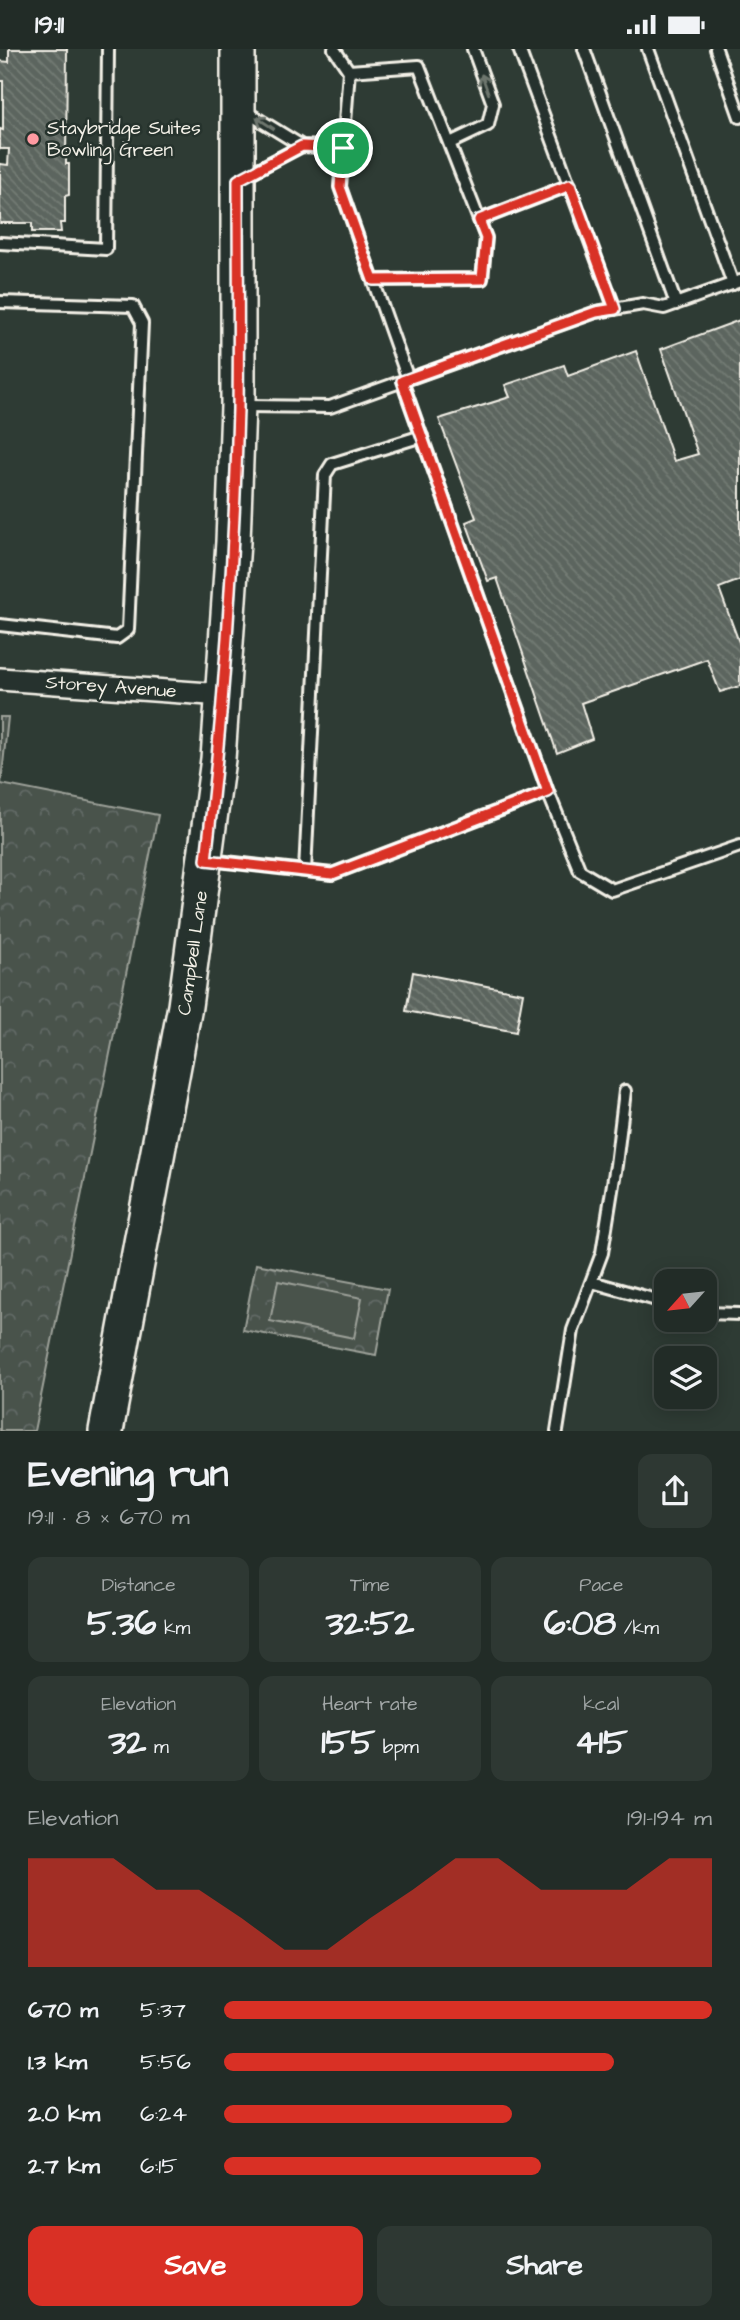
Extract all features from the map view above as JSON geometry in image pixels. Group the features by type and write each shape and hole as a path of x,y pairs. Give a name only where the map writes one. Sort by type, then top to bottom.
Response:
{"main road":[{"name":"Campbell Lane","path":"106,1431 186,1006 218,759 233,541 238,406 237,49"}],"street":[{"name":"Storey Avenue","path":"0,678 223,695"}],"lane":[{"path":"0,243 106,249 108,49"},
{"path":"334,49 349,71 340,187 373,280 422,436 548,792 580,871 612,890 740,846"},
{"path":"450,143 488,125 492,104 473,49"},
{"path":"519,49 615,309"},
{"path":"584,49 676,304"},
{"path":"238,406 330,407 596,312 643,304 664,308 737,282 648,49"},
{"path":"716,49 740,117"},
{"path":"349,71 419,66 486,238 482,279 373,280"},
{"path":"237,106 302,146 343,148"},
{"path":"238,180 302,146"},
{"path":"479,220 570,185"},
{"path":"0,302 133,306 142,323 128,630 117,638 0,625"},
{"path":"305,871 325,475 332,464 422,436"},
{"path":"206,860 332,874 548,792"},
{"path":"557,1431 573,1330 592,1282 605,1237 625,1091"},
{"path":"592,1282 654,1299"},
{"path":"718,1313 740,1314"}],"green space":[{"path":"0,717 8,717 1,784 158,815 34,1431 0,1431"},
{"path":"256,1264 388,1289 376,1355 243,1330"},
{"path":"278,1281 362,1298 354,1338 270,1321"}],"building":[{"name":"Staybridge Suites Bowling Green","path":"9,49 67,49 66,164 69,164 69,195 65,196 65,223 60,223 61,232 32,232 32,223 0,223 0,164 8,165 9,149 0,149 0,129 3,130 3,81 0,81 0,61 9,62"},
{"path":"740,320 740,580 719,588 740,645 740,686 720,692 707,659 581,703 592,739 557,753 497,578 488,581 466,522 476,518 439,419 510,397 505,385 564,365 568,376 636,351 674,461 698,454 661,349"},
{"path":"413,972 523,993 516,1032 406,1011"}],"place":[{"name":"Staybridge Suites Bowling Green","path":"33,139"}],"route":[{"path":"302,146 343,148 340,187 373,280 482,279 486,238 479,220 570,185 615,309 596,312 402,381 548,792 332,874 206,860 218,759 233,541 238,406 238,180 302,146"}]}
